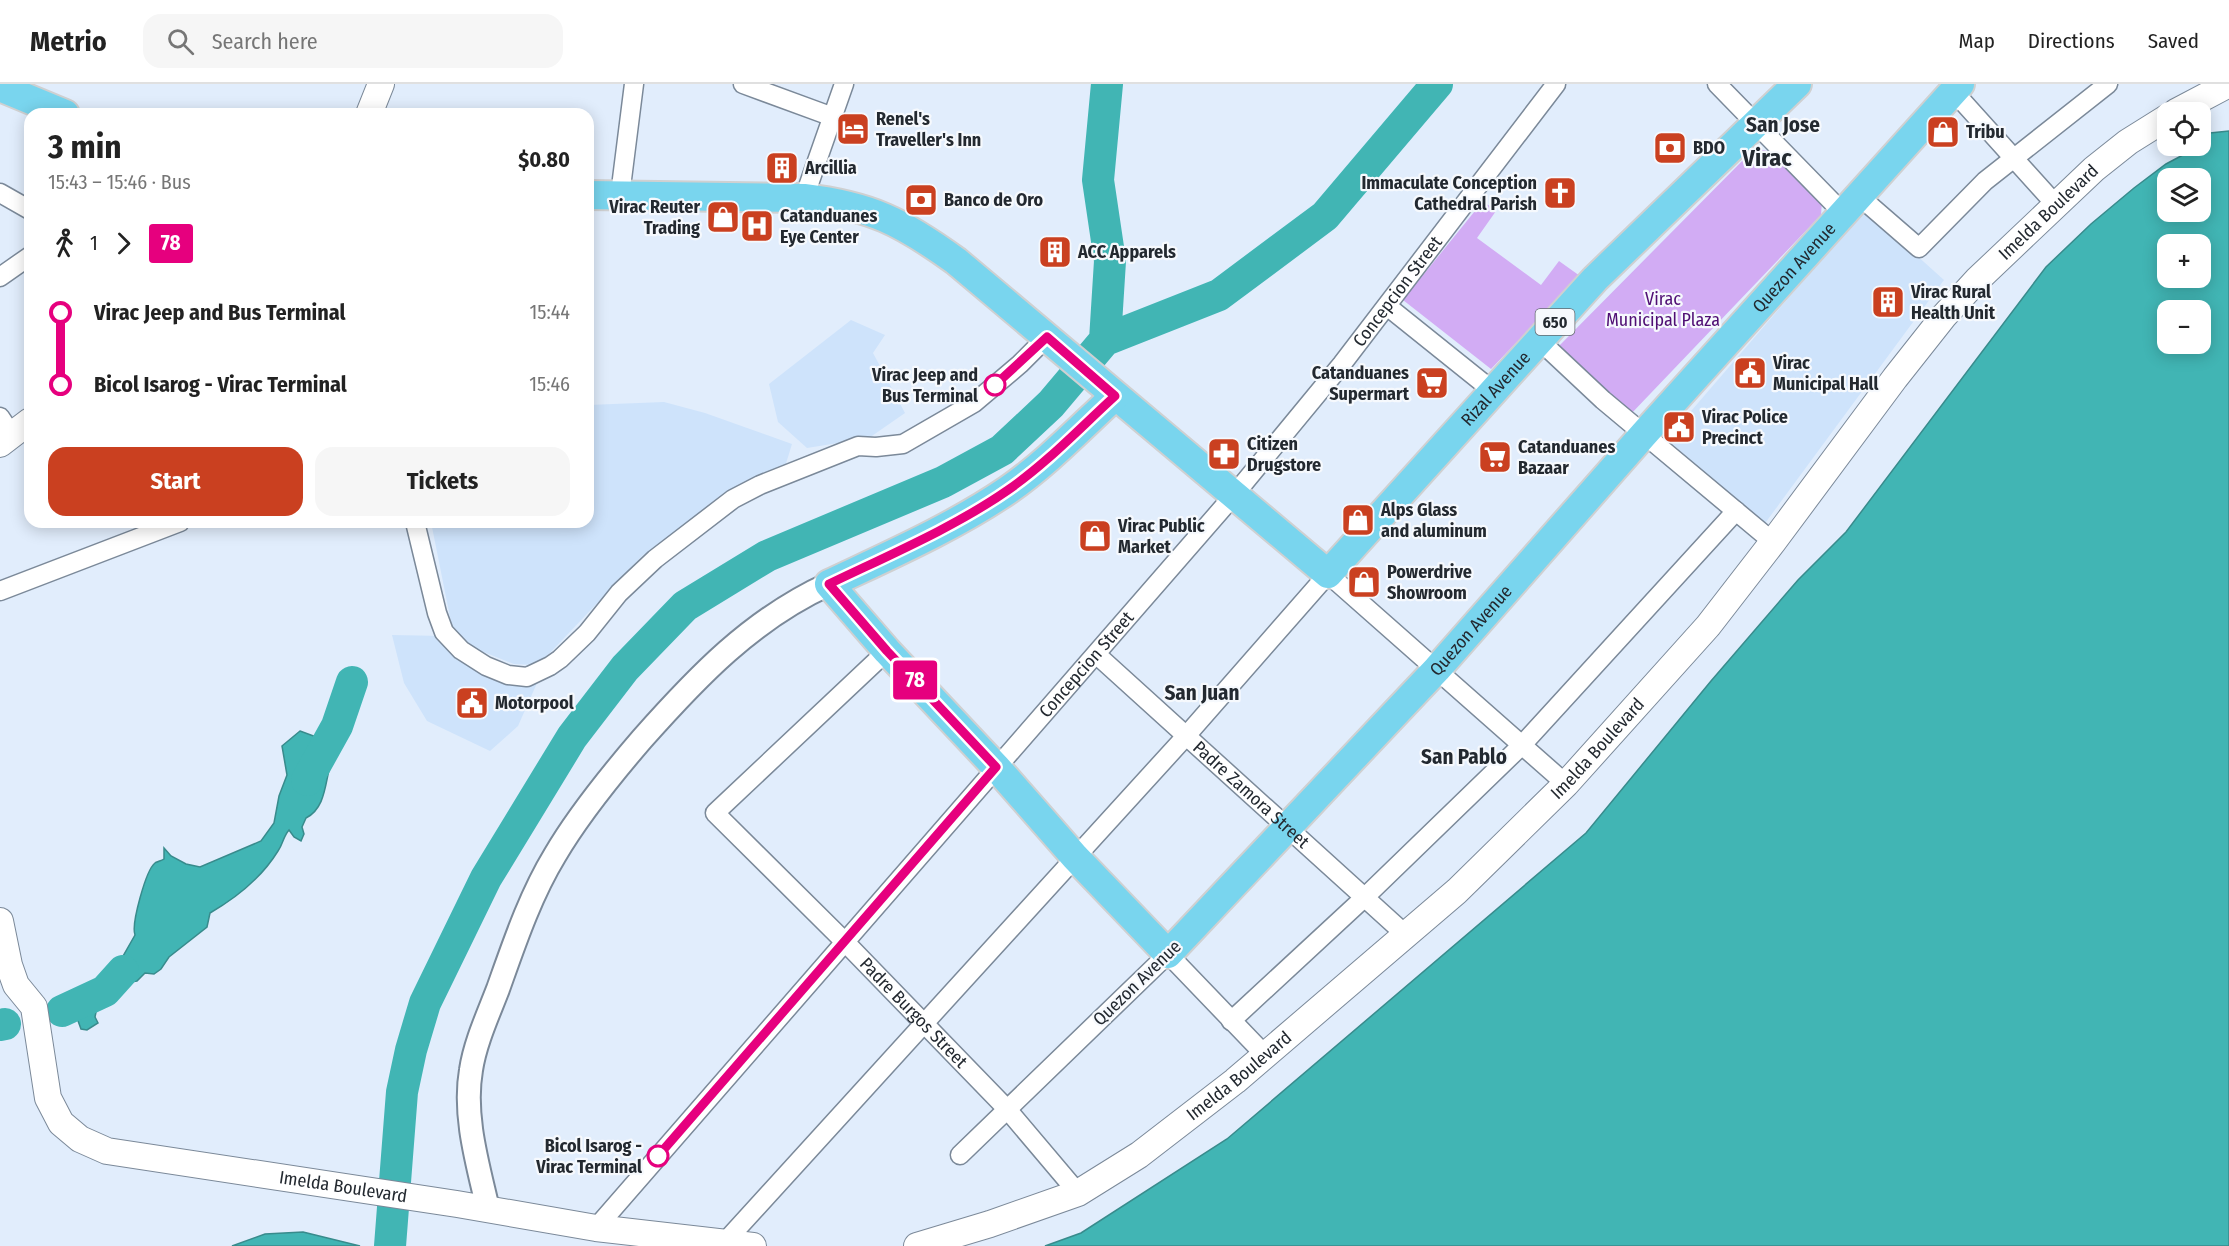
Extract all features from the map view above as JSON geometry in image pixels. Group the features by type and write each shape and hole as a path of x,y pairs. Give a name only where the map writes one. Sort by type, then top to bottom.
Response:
{"main road":[{"path":"371,108 381,84"},
{"name":"Rizal Avenue","path":"1328,574 1539,340 1616,259 1797,84"},
{"path":"2195,102 2229,84"},
{"path":"0,87 51,108"},
{"name":"Quezon Avenue","path":"1168,954 1437,669 1644,434 1851,205 1950,88"},
{"name":"Imelda Boulevard","path":"917,1246 990,1224 1078,1193 1139,1155 1183,1123 1265,1055 1456,891 1566,784 1708,626 1944,316 1977,280 2094,169 2128,142 2157,124"},
{"path":"594,195 804,198 864,209 892,219 913,230 956,261 1328,574"},
{"path":"1108,389 1054,453 1008,490 951,523 829,584 1075,857 1168,954"},
{"name":"Imelda Boulevard","path":"0,921 9,965 16,985 34,1007 48,1098 61,1123 80,1139 107,1151 457,1204 596,1228 753,1246"}],"street":[{"path":"620,195 634,84"},
{"path":"743,84 833,117"},
{"path":"804,198 844,84"},
{"name":"Concepcion Street","path":"596,1228 1234,495 1320,392 1556,84"},
{"path":"1717,84 1756,124 1851,205 1919,248 1985,181 2108,84"},
{"path":"1950,88 2056,205"},
{"path":"0,193 24,207"},
{"path":"0,277 24,260"},
{"path":"1387,306 1493,391"},
{"path":"416,528 437,614 451,642 486,666 508,675 527,677 550,666 560,658 587,633 619,593 655,558 733,499 760,484 858,446 903,444 974,403 1051,340"},
{"path":"1539,340 1577,377 1773,542"},
{"path":"1232,1021 1365,897 1522,745 1736,512"},
{"path":"0,591 164,528"},
{"path":"724,1243 1186,736 1328,574 1566,784"},
{"path":"488,1209 469,1111 471,1071 478,1044 507,964 534,897 554,856 579,819 625,760 687,688 732,645 802,598 829,584"},
{"name":"Padre Burgos Street","path":"887,651 715,813 845,942 1007,1109 1078,1193"},
{"name":"Padre Zamora Street","path":"1097,655 1406,935"},
{"path":"1168,954 1265,1055"},
{"name":"Quezon Avenue","path":"960,1155 1168,954"}],"shaded area":[{"path":"2229,131 2229,1246 1045,1246 1081,1233 1227,1139 1586,833 1711,681 1798,580 1846,532 2046,267 2091,224 2157,171 2157,222 2211,222 2211,168 2161,168 2181,156 2211,156 2211,133"},
{"path":"1865,209 1944,280 1763,526 1667,439"},
{"path":"851,320 885,335 873,353 905,413 869,438 807,448 778,422 769,384"},
{"path":"664,402 705,413 792,444 784,470 738,487 642,556 546,657 535,665 514,664 471,647 452,627 432,528 594,528 594,405"},
{"name":"Motorpool","path":"392,635 443,636 518,685 537,683 518,726 490,751 427,721 404,683"},
{"path":"300,731 330,742 335,752 323,797 317,809 306,818 302,827 304,834 301,841 289,830 272,861 239,894 210,913 207,927 169,957 161,969 154,974 145,973 137,981 130,982 120,995 98,1002 95,1017 98,1023 87,1030 81,1029 73,1007 89,999 95,983 110,974 119,957 123,956 135,935 137,909 144,886 151,868 155,863 164,859 164,848 171,856 186,864 200,867 261,841 274,823 279,796 287,775 282,746"},
{"path":"303,1232 360,1246 232,1246 265,1234"}],"green space":[{"name":"Virac Municipal Plaza","path":"1759,149 1772,152 1822,201 1821,215 1629,416 1558,347 1752,151"},
{"path":"1483,201 1496,211 1477,238 1541,285 1559,261 1580,276 1491,369 1403,300"}],"waterway":[{"path":"390,1246 402,1092 425,1003 486,878 572,737 625,668 685,606 767,556 943,482 1002,450 1051,404 1105,340 1110,261 1098,180 1107,84"},
{"path":"1105,340 1219,295 1325,216 1437,84"},
{"path":"307,780 337,726 352,682"},
{"path":"62,1011 105,991 123,971"},
{"path":"0,1025 5,1024"}],"bus line":[{"name":"78","path":"658,1156 996,767 887,651 829,584 892,554 1008,490 1054,453 1115,396 1047,337 995,385"}],"place":[{"name":"Renel's Traveller's Inn","path":"853,129"},
{"name":"Tribu","path":"1943,132"},
{"name":"BDO","path":"1670,148"},
{"name":"Arcillia","path":"782,168"},
{"name":"Immaculate Conception Cathedral Parish","path":"1560,193"},
{"name":"Banco de Oro","path":"921,200"},
{"name":"Virac Reuter Trading","path":"723,217"},
{"name":"Catanduanes Eye Center","path":"757,226"},
{"name":"ACC Apparels","path":"1055,252"},
{"name":"Virac Rural Health Unit","path":"1888,302"},
{"name":"Virac Municipal Hall","path":"1750,373"},
{"name":"Catanduanes Supermart","path":"1432,383"},
{"name":"Virac Jeep and Bus Terminal","path":"995,385"},
{"name":"Virac Police Precinct","path":"1679,427"},
{"name":"Citizen Drugstore","path":"1224,454"},
{"name":"Catanduanes Bazaar","path":"1495,457"},
{"name":"Alps Glass and aluminum","path":"1358,520"},
{"name":"Virac Public Market","path":"1095,536"},
{"name":"Powerdrive Showroom","path":"1364,582"},
{"name":"Motorpool","path":"472,703"},
{"name":"Bicol Isarog - Virac Terminal","path":"658,1156"}],"district":[{"name":"San Jose","path":"1783,125"},
{"name":"Virac","path":"1767,158"},
{"name":"San Juan","path":"1202,693"},
{"name":"San Pablo","path":"1464,757"}]}
